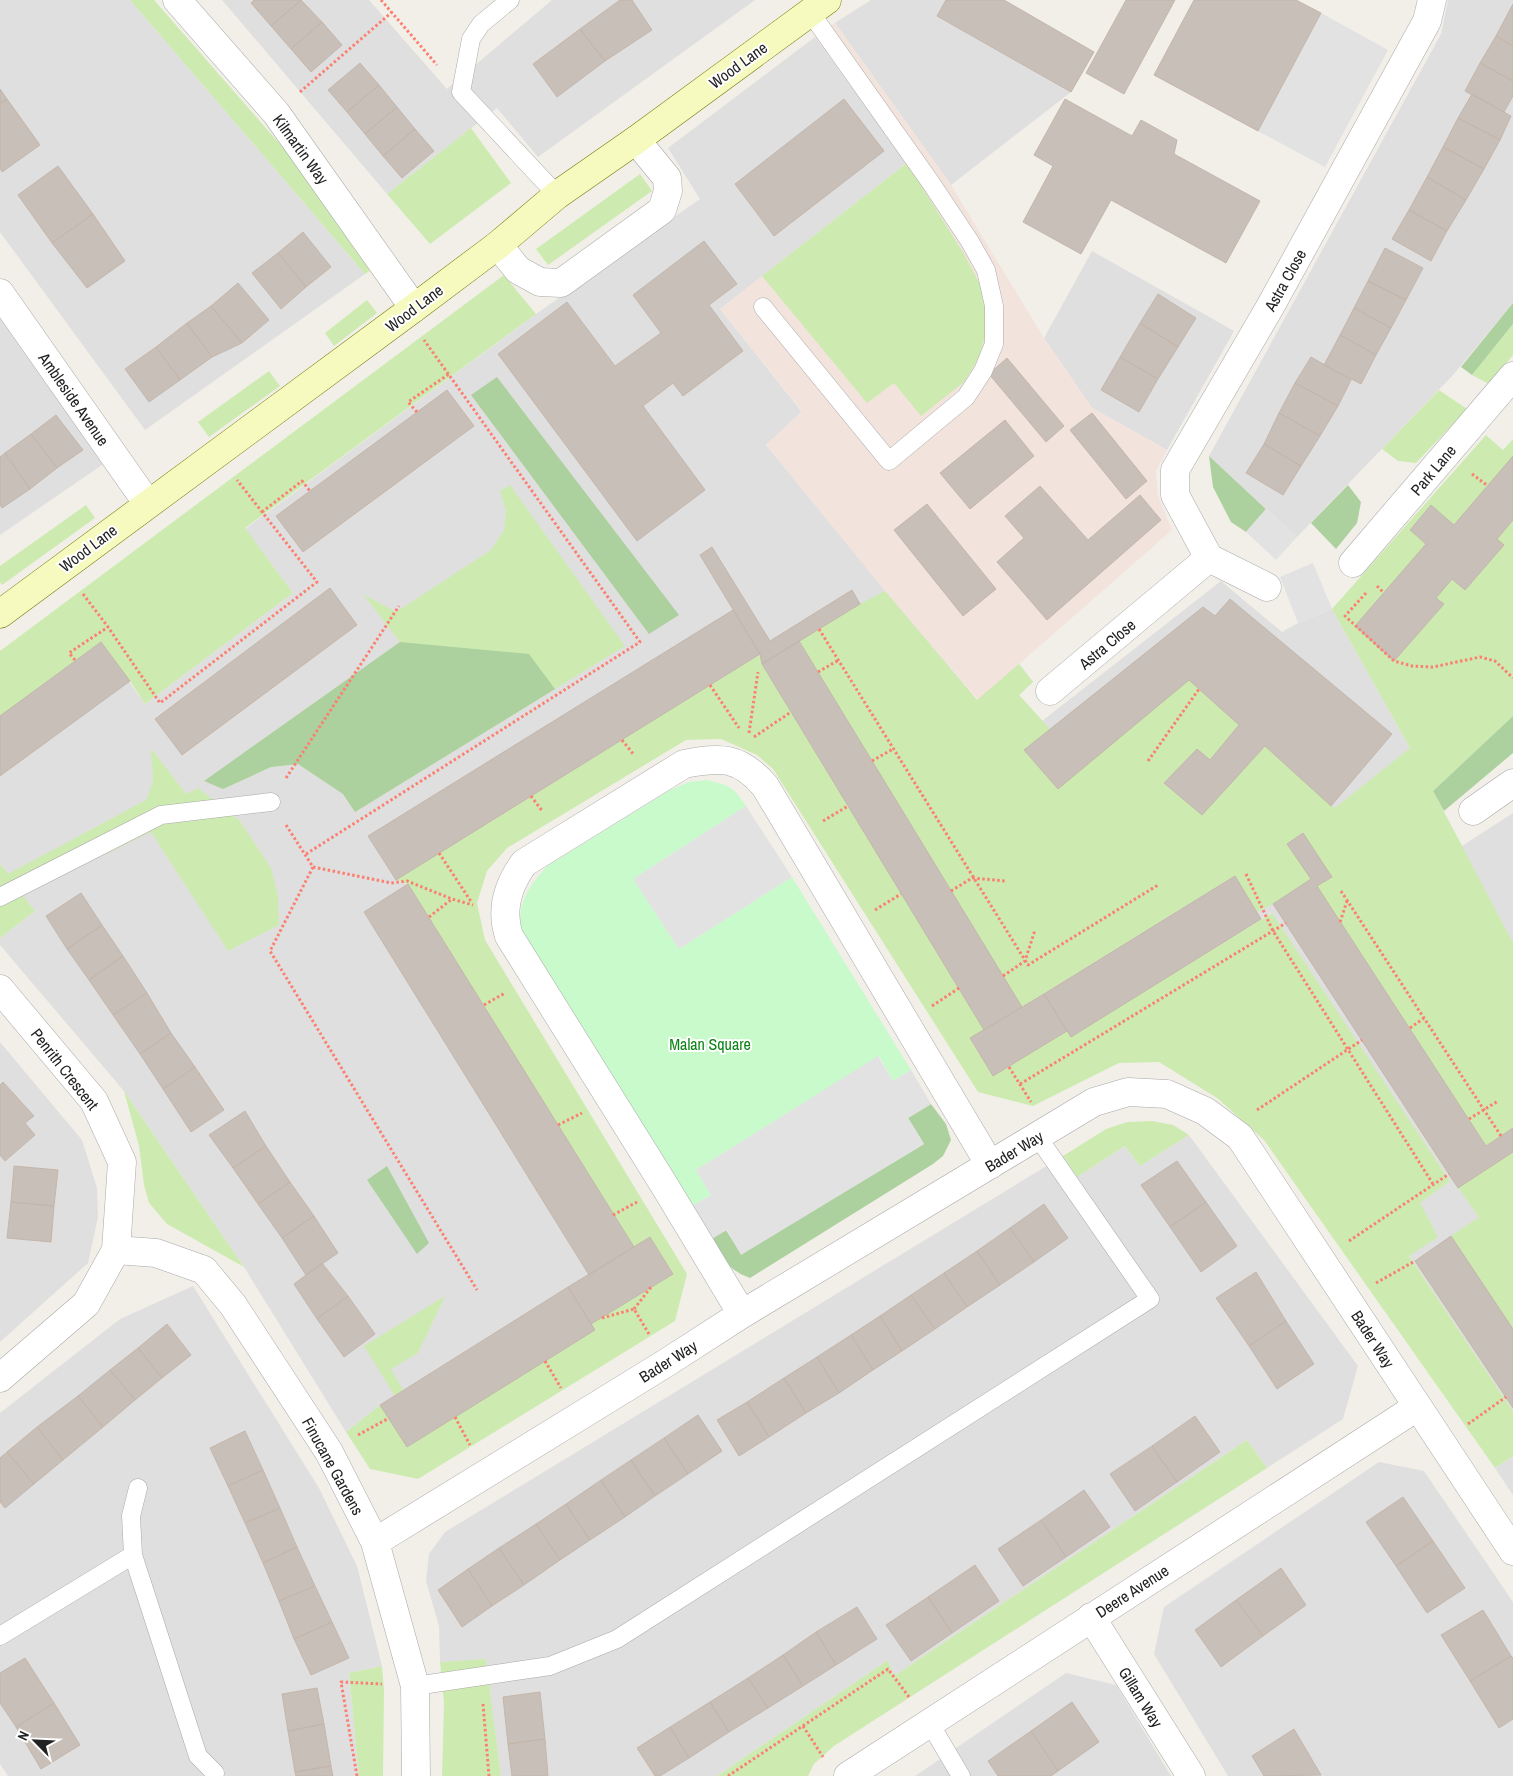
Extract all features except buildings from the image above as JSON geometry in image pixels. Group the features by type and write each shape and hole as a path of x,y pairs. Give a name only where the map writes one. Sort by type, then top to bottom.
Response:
{"street":[{"name":"Kilmartin Way","path":"177,0 276,113 410,311"},
{"name":"Astra Close","path":"1050,691 1209,558 1175,495 1175,470 1270,307 1427,22 1432,0"},
{"name":"Wood Lane","path":"0,614 498,245 557,195 636,140 818,6"},
{"path":"498,245 518,270 540,282 561,283 662,210 668,191 667,178 636,140"},
{"name":"Ambleside Avenue","path":"0,293 148,504"},
{"name":"Park Lane","path":"1353,564 1513,376"},
{"path":"1209,558 1267,587"},
{"path":"742,1314 509,936 505,924 507,895 524,863 684,764 744,752 754,772 766,786 990,1165"},
{"path":"1473,812 1513,783"},
{"name":"Penrith Crescent","path":"0,989 94,1101 122,1162 116,1250 86,1304 0,1378"},
{"name":"Bader Way","path":"375,1542 742,1314 1094,1102 1128,1092 1167,1094 1205,1110 1240,1136 1513,1552"},
{"name":"Finucane Gardens","path":"116,1250 156,1253 204,1270 233,1305 329,1452 375,1542 415,1686 416,1776"},
{"name":"Deere Avenue","path":"848,1776 1417,1407"},
{"name":"Gillam Way","path":"1091,1617 1191,1776"}],"lane":[{"path":"510,0 481,24 471,40 461,92 557,195"},
{"path":"763,307 889,462 966,397 983,371 994,344 994,306 986,270 982,262 818,6"},
{"path":"0,897 160,815 270,802"},
{"path":"415,1686 550,1666 617,1639 1150,1299 1043,1133"},
{"path":"138,1488 131,1516 133,1555 198,1756 215,1773"},
{"path":"0,1636 133,1555"},
{"path":"929,1722 961,1776"}],"path":[{"path":"381,0 461,92"},
{"path":"276,113 392,12"},
{"path":"306,854 640,642 449,374 410,311"},
{"path":"416,412 408,402 449,374"},
{"path":"63,567 108,627 160,703 316,582 216,454"},
{"path":"262,512 302,481 310,491"},
{"path":"1353,564 1384,593"},
{"path":"1374,584 1345,616 1394,661 1412,666 1432,667 1480,657 1495,661 1513,678"},
{"path":"313,867 270,802 400,606"},
{"path":"75,660 69,653 108,627"},
{"path":"819,629 972,878 1028,965 1158,885"},
{"path":"818,672 839,660"},
{"path":"744,752 758,672"},
{"path":"710,685 744,752"},
{"path":"1148,761 1199,689"},
{"path":"744,752 791,712"},
{"path":"872,761 893,749"},
{"path":"439,853 473,905"},
{"path":"313,867 391,883 407,881 452,899 505,914"},
{"path":"313,867 270,951 477,1290"},
{"path":"1246,874 1273,931 1433,1184"},
{"path":"951,890 972,878 1006,880"},
{"path":"1341,891 1501,1136"},
{"path":"430,917 452,899"},
{"path":"1340,922 1348,901"},
{"path":"1020,1084 1286,923"},
{"path":"1003,976 1025,960 1034,930"},
{"path":"1410,1028 1424,1018"},
{"path":"1229,1128 1362,1040"},
{"path":"1009,1067 1020,1084 1043,1133"},
{"path":"1470,1119 1498,1101"},
{"path":"1322,1260 1449,1174"},
{"path":"1347,1300 1415,1261"},
{"path":"602,1318 634,1310 651,1287"},
{"path":"634,1310 666,1362"},
{"path":"1441,1443 1506,1397"},
{"path":"728,1776 888,1669 929,1722"},
{"path":"481,1676 489,1776"},
{"path":"357,1776 341,1682 415,1686"},
{"path":"803,1726 825,1759"}],"shaded area":[{"path":"0,0 130,0 365,274 145,430 0,232"},
{"path":"222,0 369,0 447,89 552,0 755,0 538,157 497,108 387,194"},
{"path":"871,0 1004,0 1094,52 1071,92 951,185 835,23"},
{"path":"1448,0 1513,0 1513,303 1454,374 1297,537 1209,456 1441,34"},
{"path":"1321,13 1388,50 1325,167 1258,131"},
{"path":"835,23 951,185 1044,338 1092,408 1167,450 1156,471 1158,496 1172,530 978,700 885,591 766,445 802,411 720,309 907,163 815,37"},
{"path":"815,37 907,163 720,309 802,412 766,445 977,700 1019,664 1033,682 1019,695 1042,721 1221,581 1282,632 1332,609 1410,748 1462,846 1513,813 1513,1411 1409,1256 1419,1203 1450,1181 1271,913 1071,1037 1067,1031 993,1076 970,1038 984,1030 762,664 760,654 397,881 408,884 634,1247 650,1237 673,1274 591,1324 595,1330 407,1447 380,1405 346,1432 244,1267 124,1091 0,945 0,938 35,911 21,895 0,864 0,716 101,642 145,704 293,593 245,529 536,314 700,199 668,148"},
{"path":"1092,251 1234,331 1167,450 1092,408 1044,338"},
{"path":"0,299 118,454 0,535"},
{"path":"1266,509 1297,537 1276,560 1246,532"},
{"path":"1313,563 1332,609 1298,623 1280,577"},
{"path":"746,806 792,877 679,949 633,879"},
{"path":"0,1042 82,1140 97,1188 98,1217 88,1263 0,1342"},
{"path":"878,1056 893,1081 911,1070 931,1104 908,1118 924,1144 741,1255 727,1230 713,1238 692,1206 711,1195 696,1170"},
{"path":"1189,1135 1358,1366 1343,1419 1267,1468 1247,1440 894,1676 888,1660 717,1776 501,1776 486,1660 440,1662 439,1626 426,1581 429,1554 445,1532 1063,1156 1077,1177 1125,1146 1140,1166"},
{"path":"193,1286 319,1488 357,1566 382,1666 349,1673 359,1776 8,1776 0,1764 0,1413 120,1319"},
{"path":"1513,1456 1513,1495 1495,1468"},
{"path":"1379,1462 1424,1471 1513,1602 1513,1776 1228,1776 1154,1654 1164,1607"},
{"path":"1066,1673 1116,1685 1171,1776 915,1776"}],"green space":[{"path":"130,0 154,0 383,262 365,274"},
{"path":"471,128 511,183 430,244 387,194"},
{"path":"907,163 964,254 983,290 988,326 979,358 964,382 921,416 894,383 867,403 762,276"},
{"path":"640,174 652,191 548,265 536,249"},
{"path":"504,275 536,314 245,528 293,593 145,704 101,642 0,716 0,651"},
{"path":"367,300 377,313 334,346 325,333"},
{"path":"1513,303 1513,324 1472,375 1461,367"},
{"path":"1513,324 1513,355 1489,384 1472,375"},
{"path":"269,371 280,386 209,437 198,422"},
{"path":"497,377 679,615 649,634 471,395"},
{"path":"1439,390 1467,409 1416,463 1398,461 1382,449"},
{"path":"1486,435 1503,450 1513,439 1513,716 1433,791 1513,943 1513,1128 1486,1146 1317,886 1332,877 1303,833 1310,827 1287,844 1311,879 1273,904 1257,912 1234,876 1022,1007 799,641 885,591 977,700 1019,664 1033,682 1019,695 1050,729 1024,750 1189,680 1239,725 1210,760 1197,749 1164,784 1202,814 1265,746 1335,808 1410,748 1332,609"},
{"path":"1209,456 1266,509 1246,532 1231,522 1213,487"},
{"path":"510,485 625,646 355,812 343,794 298,764 271,767 223,789 205,781 400,642 363,594 396,612 491,550 504,530 506,511 500,491"},
{"path":"1348,485 1361,502 1357,523 1336,549 1311,523"},
{"path":"86,505 95,518 2,585 0,582 0,566"},
{"path":"400,642 529,654 555,689 355,812 343,794 298,764 271,767 223,789 204,781"},
{"path":"760,654 762,664 984,1030 970,1039 993,1076 1067,1031 1071,1036 1272,913 1450,1181 1420,1203 1438,1237 1409,1256 1513,1411 1513,1456 1495,1468 1264,1140 1217,1098 1159,1062 1119,1063 1033,1106 978,1092 773,769 757,755 721,739 686,740 507,848 487,871 477,903 485,940 687,1274 675,1321 418,1479 370,1469 346,1432 380,1405 407,1447 594,1330 591,1324 673,1273 650,1237 634,1247 408,884 396,880"},
{"path":"1513,716 1513,753 1444,811 1433,791"},
{"path":"151,748 186,794 198,788 240,821 271,868 278,896 279,925 228,951 151,832 22,895 35,911 0,938 0,864 8,874 146,800 153,781"},
{"name":"Malan Square","path":"707,780 730,788 738,794 746,806 633,879 679,949 792,877 911,1070 893,1081 879,1056 696,1170 711,1195 692,1206 532,952 525,940 520,918 526,894 547,866 670,790 689,782"},
{"path":"124,1091 244,1267 167,1224 149,1203 144,1185 139,1146"},
{"path":"931,1104 946,1124 951,1140 943,1156 933,1164 750,1278 736,1271 727,1262 713,1238 726,1230 741,1254 924,1144 908,1118"},
{"path":"1152,1121 1173,1125 1189,1135 1140,1166 1125,1146 1077,1177 1063,1156 1106,1129 1127,1122"},
{"path":"1513,1152 1513,1329 1451,1236 1479,1217 1458,1188"},
{"path":"387,1166 429,1243 417,1254 367,1180"},
{"path":"445,1296 418,1353 391,1369 403,1390 395,1396 364,1346"},
{"path":"1247,1440 1267,1468 834,1746 814,1764 808,1776 717,1776 888,1660 894,1676"},
{"path":"486,1659 501,1776 442,1776 444,1703 440,1662"},
{"path":"382,1666 384,1691 383,1776 359,1776 349,1673"}]}
